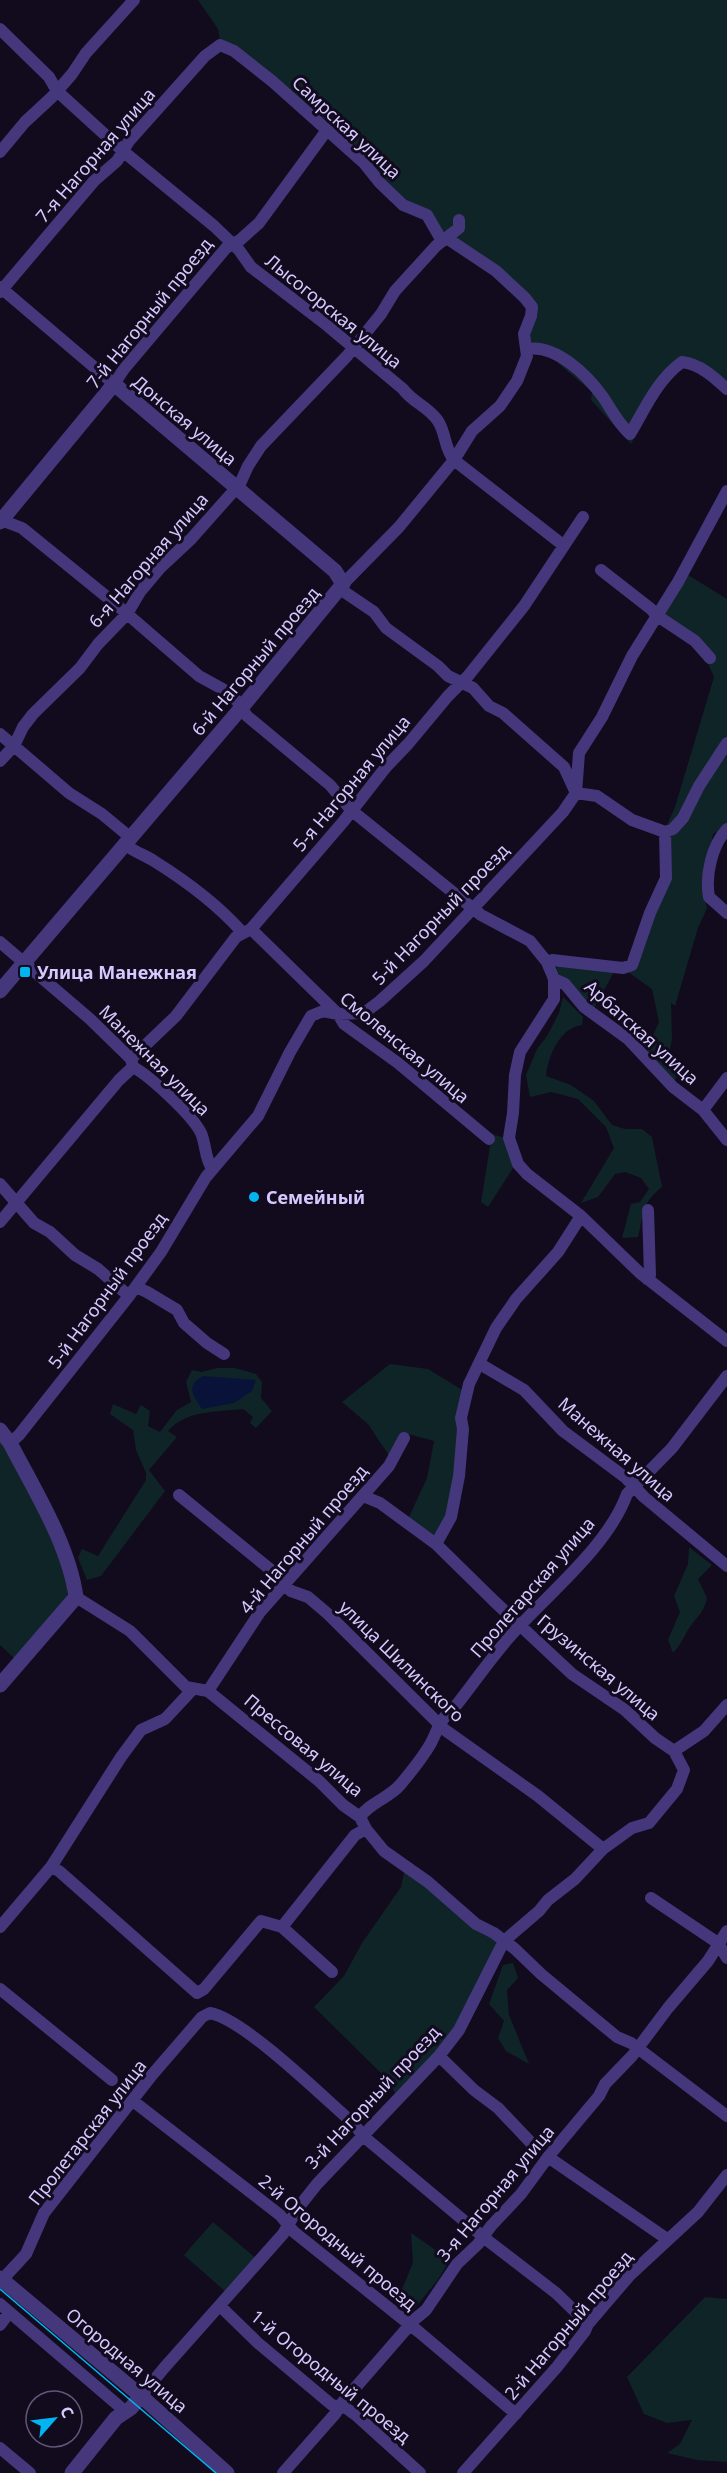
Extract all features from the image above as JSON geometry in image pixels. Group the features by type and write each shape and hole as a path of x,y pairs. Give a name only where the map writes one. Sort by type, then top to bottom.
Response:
{"street":[{"path":"0,152 25,122 57,91 86,53 134,0"},
{"name":"Лысогорская улица","path":"0,29 49,77 57,91 124,152 233,244 251,267 353,348 439,422 447,451 454,460 563,545"},
{"name":"Самрская улица","path":"220,45 234,51 272,81 364,163 380,183 403,205 427,215 445,240 496,271 525,298 532,307 524,334 527,349"},
{"name":"7-я Нагорная улица","path":"1,290 94,181 117,161 129,141 205,56 220,45"},
{"name":"7-й Нагорный проезд","path":"2,518 226,248 259,223 327,130"},
{"name":"6-я Нагорная улица","path":"0,761 14,746 33,714 80,668 98,644 127,614 140,592 161,567 191,539 238,488 261,446 353,348 381,314 395,291 459,228 459,220"},
{"name":"Донская улица","path":"1,290 335,571 341,586 374,612 386,628 448,676 473,688 489,706 503,713 564,767 576,793"},
{"path":"527,349 546,349 561,357 589,381 617,422 630,434 656,388 672,369 682,362 691,363 710,374 727,389"},
{"name":"6-й Нагорный проезд","path":"0,991 242,707 341,586 399,527 454,460 465,439 500,406 510,393 527,356 527,349"},
{"path":"727,491 678,582 632,656 602,717 579,753 576,793 597,796 632,820 665,832 673,829 683,818 699,786 727,743"},
{"name":"5-я Нагорная улица","path":"0,1222 132,1063 176,1016 210,969 468,676 524,606 584,517"},
{"path":"2,518 22,528 199,676 228,692 247,716 330,785 351,810 481,915 530,941 547,963 554,979 554,999 520,1053 515,1075 509,1138 518,1164 527,1174 581,1216 647,1279 727,1341"},
{"path":"601,570 656,615 695,640 710,658"},
{"name":"Смоленская улица","path":"0,734 69,793 102,814 153,861 217,906 246,930 338,1014 344,1024 398,1063 489,1139"},
{"name":"5-й Нагорный проезд","path":"10,1443 20,1435 133,1292 161,1252 212,1168 258,1116 311,1016 323,1011 338,1014 364,1013 380,1001 413,973 563,812 576,793"},
{"path":"727,829 719,838 707,879 709,897 727,913"},
{"path":"547,963 552,960 623,968 632,965 650,913 666,878 665,832"},
{"name":"Манежная улица","path":"0,942 90,1019 132,1063 152,1078 199,1129 205,1142 209,1165 212,1168"},
{"name":"Арбатская улица","path":"554,979 565,984 584,1007 628,1039 673,1087 703,1110 727,1140"},
{"path":"703,1110 727,1078"},
{"path":"0,1184 34,1223 50,1232 75,1255 133,1292 147,1292 177,1310 184,1323 224,1354"},
{"path":"647,1279 650,1275 648,1210"},
{"path":"436,1544 452,1517 459,1476 464,1403 469,1384 496,1328 516,1299 558,1252 581,1216"},
{"name":"Манежная улица","path":"480,1364 524,1390 563,1431 633,1486 727,1566"},
{"name":"Пролетарская улица","path":"360,1817 363,1812 386,1799 399,1787 430,1744 439,1723 454,1708 520,1626 574,1571 597,1543 633,1486 672,1448 727,1376"},
{"path":"0,1430 10,1443 58,1539 74,1581 76,1597 0,1685"},
{"name":"4-й Нагорный проезд","path":"208,1691 260,1612 286,1586 389,1466 404,1438"},
{"name":"улица Шилинского","path":"179,1495 271,1570 291,1591 308,1597 439,1723 538,1796 603,1849"},
{"name":"Грузинская улица","path":"363,1496 380,1503 436,1544 572,1674 625,1710 674,1751"},
{"path":"76,1597 130,1631 186,1687 208,1691"},
{"path":"0,1928 51,1867 121,1757 141,1730 165,1719 193,1689"},
{"name":"Прессовая улица","path":"208,1691 360,1817 384,1851 428,1882 476,1924 504,1941 617,2037 639,2048 727,2116"},
{"path":"674,1751 704,1731 727,1705"},
{"name":"3-й Нагорный проезд","path":"72,2473 116,2418 125,2413 141,2396 283,2234 317,2184 439,2056 459,2030 504,1941 539,1911 548,1900 575,1879 603,1849 632,1828 649,1823 677,1789 684,1770 674,1751"},
{"path":"282,1927 355,1835 366,1828"},
{"path":"51,1867 59,1871 197,1993 204,1989 261,1921 282,1927 333,1972"},
{"path":"651,1898 718,1943 727,1958"},
{"name":"3-я Нагорная улица","path":"283,2473 410,2325 426,2310 457,2264 521,2194 548,2157 599,2096 605,2084 639,2048 668,2008 708,1961 727,1931"},
{"path":"0,1989 112,2080"},
{"name":"Пролетарская улица","path":"1,2279 26,2254 44,2213 134,2101 152,2075 202,2017 210,2013 222,2015 250,2034 354,2124 363,2136"},
{"path":"439,2056 474,2090 498,2108 534,2146"},
{"name":"2-й Огородный проезд","path":"134,2101 289,2224 294,2232 516,2414"},
{"path":"363,2136 483,2236 556,2293 588,2324"},
{"path":"548,2157 667,2239"},
{"name":"2-й Нагорный проезд","path":"463,2473 557,2367 588,2324 630,2275 698,2212 727,2175"},
{"name":"Огородная улица","path":"1,2279 141,2396 227,2473"},
{"name":"1-й Огородный проезд","path":"220,2306 258,2343 332,2405 346,2408 357,2416 420,2473"},
{"path":"0,2325 5,2308 125,2413"},
{"path":"0,2448 30,2473"}],"green space":[{"path":"198,0 727,0 727,394 691,367 683,366 658,390 631,444 591,400 592,392 545,352 529,344 533,306 404,202 220,42 218,29"},
{"path":"685,573 727,599 727,826 713,834 703,888 707,908 698,928 675,1006 671,1003 672,1039 669,1056 680,1072 674,1081 646,1051 659,1022 652,989 628,972 652,914 663,898 666,827 675,807 714,677 704,655 658,621"},
{"path":"557,965 614,972 593,1010 564,983 557,971"},
{"path":"563,997 583,1017 582,1025 567,1032 556,1044 549,1060 546,1076 571,1085 594,1101 612,1125 625,1129 642,1129 652,1137 662,1187 647,1204 638,1237 622,1238 631,1204 640,1202 649,1189 641,1178 625,1172 615,1174 598,1197 581,1203 614,1148 606,1127 578,1099 551,1092 530,1097 526,1075 537,1049 559,1013"},
{"path":"492,1134 505,1138 515,1165 488,1207 481,1202"},
{"path":"390,1364 428,1369 464,1391 448,1516 436,1534 431,1535 408,1519 427,1478 434,1441 404,1433 390,1457 368,1424 342,1402"},
{"path":"217,1368 235,1368 256,1374 262,1382 261,1398 272,1411 256,1428 250,1423 253,1417 243,1409 202,1413 175,1424 168,1431 177,1437 149,1470 165,1491 101,1576 87,1580 78,1558 82,1549 98,1556 146,1480 146,1473 136,1450 133,1430 110,1414 113,1404 136,1414 141,1405 150,1411 148,1426 160,1432 177,1410 191,1402 186,1382 192,1370 202,1372"},
{"path":"0,1439 50,1528 65,1565 68,1585 64,1605 16,1660 0,1645"},
{"path":"689,1547 712,1565 698,1579 707,1598 705,1606 673,1653 668,1640 680,1612 674,1596 688,1564"},
{"path":"405,1868 497,1940 498,1947 457,2027 396,2095 388,2080 314,2007 344,1976 362,1943 401,1887"},
{"path":"513,1963 518,1978 507,1990 509,2015 529,2064 506,2051 498,2038 504,2021 489,2004 503,1965"},
{"path":"213,2222 258,2260 227,2293 184,2255"},
{"path":"411,2233 450,2260 437,2281 414,2309 402,2301 402,2289 413,2263"},
{"path":"705,2297 727,2299 727,2462 697,2460 667,2453 680,2444 692,2420 667,2423 644,2414 627,2377"}],"water":[{"path":"203,1376 256,1380 252,1391 234,1403 202,1409 192,1387"}],"tram line":[{"path":"0,2289 216,2473"}],"place":[{"name":"Улица Манежная","path":"25,972"},
{"name":"Семейный","path":"254,1197"}]}
